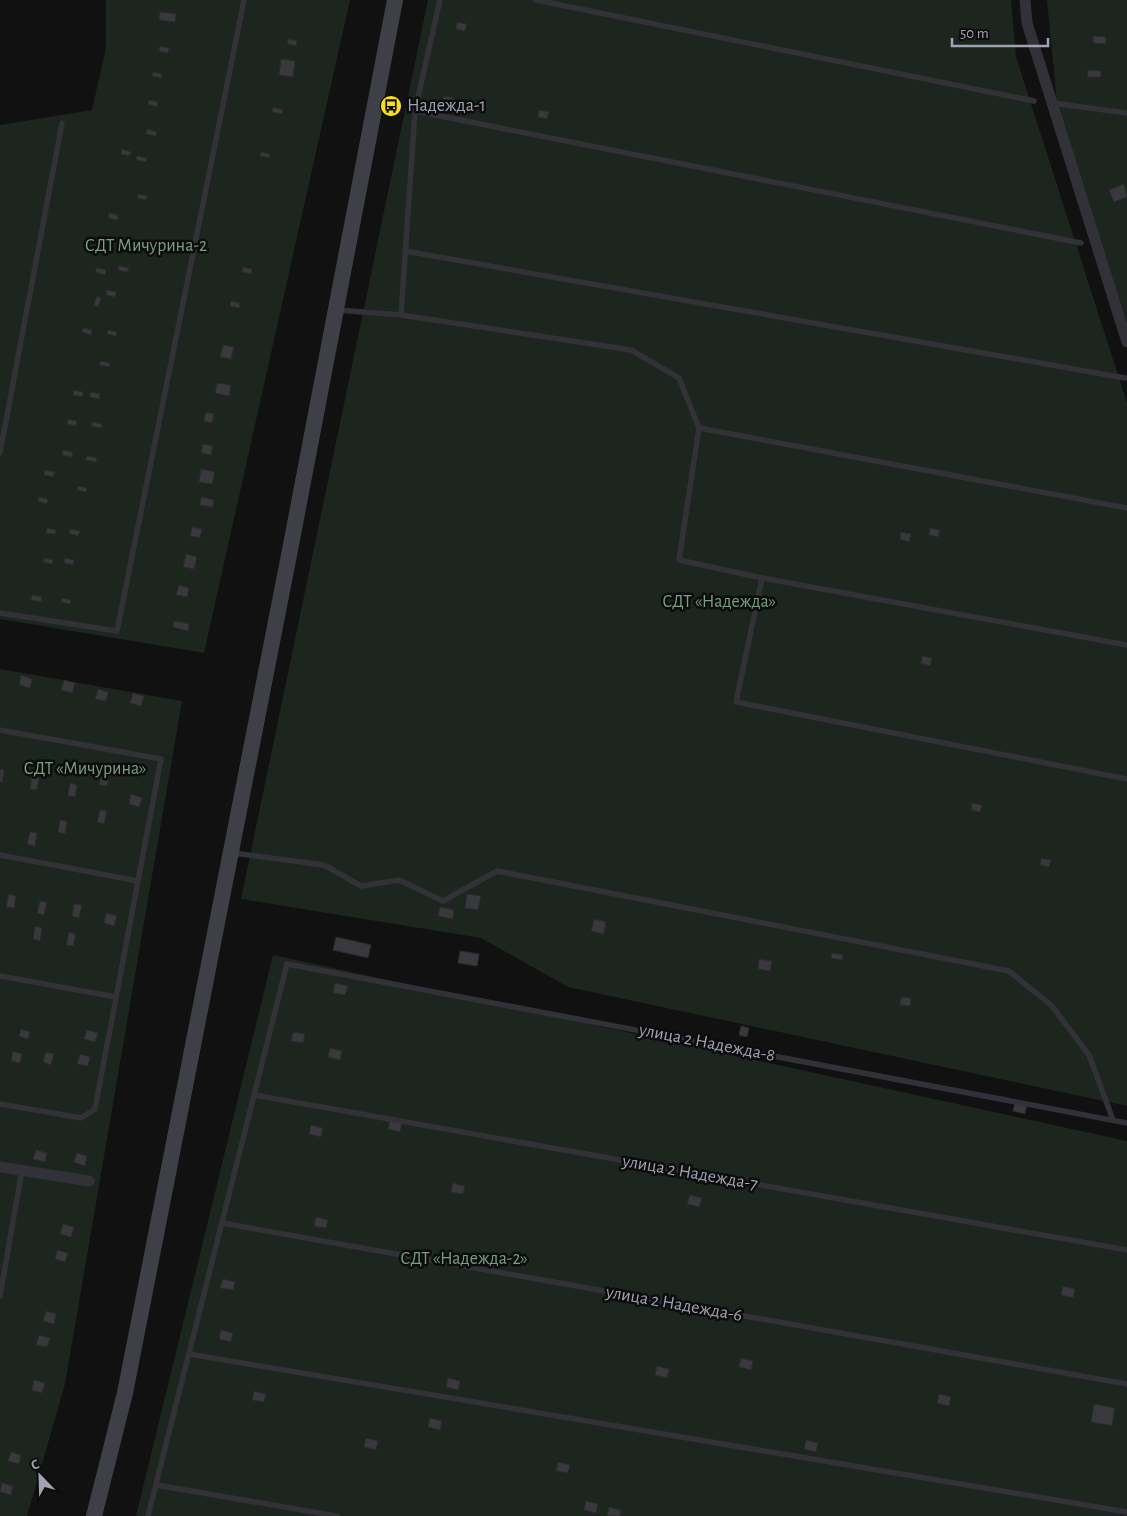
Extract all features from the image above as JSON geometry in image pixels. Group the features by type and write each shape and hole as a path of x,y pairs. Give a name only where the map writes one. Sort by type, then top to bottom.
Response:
{"street":[{"path":"94,1516 125,1393 395,0"},
{"path":"1025,0 1027,23 1127,342"},
{"path":"0,1167 89,1181"}],"lane":[{"path":"0,613 117,631 244,0"},
{"path":"401,315 415,111 440,0"},
{"path":"536,0 1034,101"},
{"path":"1052,103 1127,113"},
{"path":"415,111 1081,243"},
{"path":"0,453 62,122"},
{"path":"405,250 1125,378"},
{"path":"335,310 401,315 631,350 679,378 699,428 679,560 762,578 1127,645"},
{"path":"699,428 1127,508"},
{"path":"762,578 736,702 1127,779"},
{"path":"0,730 161,759 95,1109 81,1118 0,1104"},
{"path":"231,852 324,865 361,886 399,880 443,901 497,871 1009,971 1051,1005 1089,1055 1113,1120"},
{"path":"0,856 138,881"},
{"name":"улица 2 Надежда-8","path":"254,1095 287,964 1127,1122"},
{"path":"0,976 116,997"},
{"path":"148,1516 254,1095"},
{"name":"улица 2 Надежда-7","path":"254,1095 1127,1250"},
{"path":"0,1296 22,1170"},
{"name":"улица 2 Надежда-6","path":"222,1223 1127,1384"},
{"path":"189,1354 1127,1512"},
{"path":"156,1485 337,1516"}],"green space":[{"name":"СДТ Мичурина-2","path":"106,0 350,0 204,653 0,619 0,125 92,110 106,48"},
{"name":"СДТ «Надежда»","path":"428,0 1011,0 1016,57 1127,403 1127,1106 568,987 481,938 241,899"},
{"path":"1047,0 1127,0 1127,338 1059,124"},
{"name":"СДТ «Мичурина»","path":"0,669 182,701 65,1384 27,1516 0,1516"},
{"name":"СДТ «Надежда-2»","path":"273,955 1127,1141 1127,1516 136,1516"}],"building":[{"path":"160,12 176,14 175,22 159,20"},
{"path":"457,22 467,24 465,31 456,29"},
{"path":"1093,36 1106,37 1106,44 1093,43"},
{"path":"288,39 297,41 296,46 287,44"},
{"path":"160,46 169,48 168,53 159,51"},
{"path":"281,59 295,61 293,77 279,75"},
{"path":"1088,70 1101,71 1101,77 1087,77"},
{"path":"153,72 162,74 161,78 152,76"},
{"path":"444,96 454,98 452,105 443,103"},
{"path":"149,100 158,102 157,107 148,104"},
{"path":"273,107 283,110 282,114 272,112"},
{"path":"539,110 549,112 547,119 538,117"},
{"path":"147,129 157,132 156,136 146,134"},
{"path":"122,149 131,152 130,156 121,154"},
{"path":"261,152 270,154 269,158 260,156"},
{"path":"137,156 147,158 146,162 136,160"},
{"path":"1124,184 1127,197 1114,202 1109,190"},
{"path":"138,194 147,196 146,200 137,198"},
{"path":"109,213 118,215 117,220 108,218"},
{"path":"98,242 107,244 106,249 97,247"},
{"path":"119,244 129,246 128,251 118,249"},
{"path":"119,266 129,268 127,272 118,270"},
{"path":"243,267 252,269 251,274 242,272"},
{"path":"97,268 106,270 105,275 95,272"},
{"path":"107,290 116,292 115,297 106,295"},
{"path":"97,296 101,298 98,307 94,305"},
{"path":"231,301 240,303 239,308 230,306"},
{"path":"83,328 92,330 91,335 82,332"},
{"path":"108,330 117,332 116,336 107,334"},
{"path":"223,345 234,347 231,359 220,357"},
{"path":"101,361 110,363 109,367 99,365"},
{"path":"217,383 231,385 229,396 215,393"},
{"path":"74,390 83,392 82,397 73,395"},
{"path":"91,392 100,394 99,399 90,397"},
{"path":"206,412 214,414 212,423 204,421"},
{"path":"68,419 77,421 76,426 67,424"},
{"path":"92,422 102,424 101,428 91,426"},
{"path":"203,444 213,446 211,455 201,453"},
{"path":"63,450 73,452 72,457 62,455"},
{"path":"87,456 97,458 96,462 86,460"},
{"path":"201,469 215,472 212,484 199,482"},
{"path":"45,470 55,472 53,477 44,475"},
{"path":"78,486 87,488 86,492 77,490"},
{"path":"39,497 48,499 47,504 38,501"},
{"path":"201,497 214,500 213,507 200,505"},
{"path":"192,527 202,529 200,538 190,536"},
{"path":"47,528 56,530 55,534 46,533"},
{"path":"930,528 940,530 938,537 929,535"},
{"path":"70,529 80,531 78,536 69,533"},
{"path":"901,532 911,534 909,542 900,539"},
{"path":"186,554 197,557 194,569 183,567"},
{"path":"44,558 53,560 52,564 43,562"},
{"path":"65,558 74,560 73,565 64,563"},
{"path":"179,585 189,588 187,597 176,595"},
{"path":"32,595 42,597 41,602 31,600"},
{"path":"62,598 71,600 70,604 61,602"},
{"path":"174,621 189,624 188,631 173,627"},
{"path":"922,656 932,658 930,666 921,663"},
{"path":"21,675 32,679 30,688 19,685"},
{"path":"64,680 75,683 72,693 61,690"},
{"path":"98,689 108,692 106,701 95,699"},
{"path":"133,693 144,696 141,706 130,703"},
{"path":"0,769 4,770 2,783 0,782"},
{"path":"102,772 109,774 107,786 99,785"},
{"path":"32,776 39,778 37,790 30,789"},
{"path":"70,783 77,785 75,797 68,796"},
{"path":"131,794 142,798 139,807 129,804"},
{"path":"972,803 982,805 980,812 971,810"},
{"path":"100,810 107,811 104,824 97,822"},
{"path":"60,820 67,821 65,834 58,832"},
{"path":"30,832 37,833 35,846 27,844"},
{"path":"1041,858 1051,860 1049,867 1040,865"},
{"path":"9,894 16,896 14,908 6,907"},
{"path":"467,894 481,896 478,910 465,908"},
{"path":"40,901 47,902 44,915 37,913"},
{"path":"74,904 82,905 79,918 72,916"},
{"path":"440,907 454,910 453,919 438,916"},
{"path":"106,913 117,916 114,926 104,923"},
{"path":"594,919 606,922 604,934 591,931"},
{"path":"35,926 42,928 40,941 33,939"},
{"path":"69,932 76,934 73,946 66,945"},
{"path":"336,937 371,945 368,958 333,950"},
{"path":"460,951 479,954 477,966 458,963"},
{"path":"832,953 843,955 842,960 831,958"},
{"path":"759,959 772,961 770,971 758,969"},
{"path":"335,983 348,986 345,995 333,993"},
{"path":"901,997 911,998 910,1006 900,1005"},
{"path":"741,1026 749,1028 747,1037 739,1035"},
{"path":"21,1029 30,1032 28,1039 19,1036"},
{"path":"87,1030 98,1033 95,1042 84,1039"},
{"path":"293,1032 305,1034 303,1043 291,1041"},
{"path":"330,1048 342,1051 340,1060 328,1057"},
{"path":"13,1051 22,1054 20,1063 11,1061"},
{"path":"46,1052 54,1054 51,1065 43,1062"},
{"path":"80,1054 90,1057 88,1066 77,1064"},
{"path":"1015,1102 1027,1105 1025,1114 1013,1111"},
{"path":"390,1120 402,1123 400,1132 388,1129"},
{"path":"311,1125 323,1128 321,1137 309,1134"},
{"path":"36,1150 47,1153 45,1162 33,1159"},
{"path":"77,1153 87,1156 85,1166 74,1162"},
{"path":"453,1183 465,1186 463,1194 451,1192"},
{"path":"690,1195 702,1198 699,1207 687,1204"},
{"path":"316,1217 328,1220 326,1228 314,1226"},
{"path":"63,1224 74,1227 71,1237 60,1234"},
{"path":"57,1250 68,1253 65,1262 55,1259"},
{"path":"223,1279 235,1282 233,1290 220,1288"},
{"path":"1063,1286 1075,1289 1073,1298 1061,1295"},
{"path":"46,1311 56,1314 54,1324 43,1321"},
{"path":"221,1330 233,1333 231,1342 219,1339"},
{"path":"39,1335 50,1338 47,1347 36,1345"},
{"path":"741,1358 753,1361 751,1370 739,1367"},
{"path":"657,1366 669,1369 667,1378 655,1375"},
{"path":"448,1378 460,1381 458,1390 446,1387"},
{"path":"34,1380 45,1383 42,1393 32,1390"},
{"path":"254,1391 266,1394 264,1402 252,1400"},
{"path":"939,1394 951,1397 949,1406 937,1403"},
{"path":"1094,1404 1115,1408 1112,1426 1091,1422"},
{"path":"430,1418 442,1421 440,1430 428,1427"},
{"path":"366,1438 378,1441 376,1450 364,1447"},
{"path":"806,1440 818,1443 816,1452 804,1449"},
{"path":"11,1452 21,1455 19,1464 8,1461"},
{"path":"558,1462 570,1465 568,1473 556,1471"},
{"path":"2,1483 13,1486 11,1495 0,1492"},
{"path":"586,1501 598,1504 596,1513 584,1510"},
{"path":"609,1507 621,1510 620,1516 607,1516"}],"place":[{"name":"Надежда-1","path":"391,106"}]}
